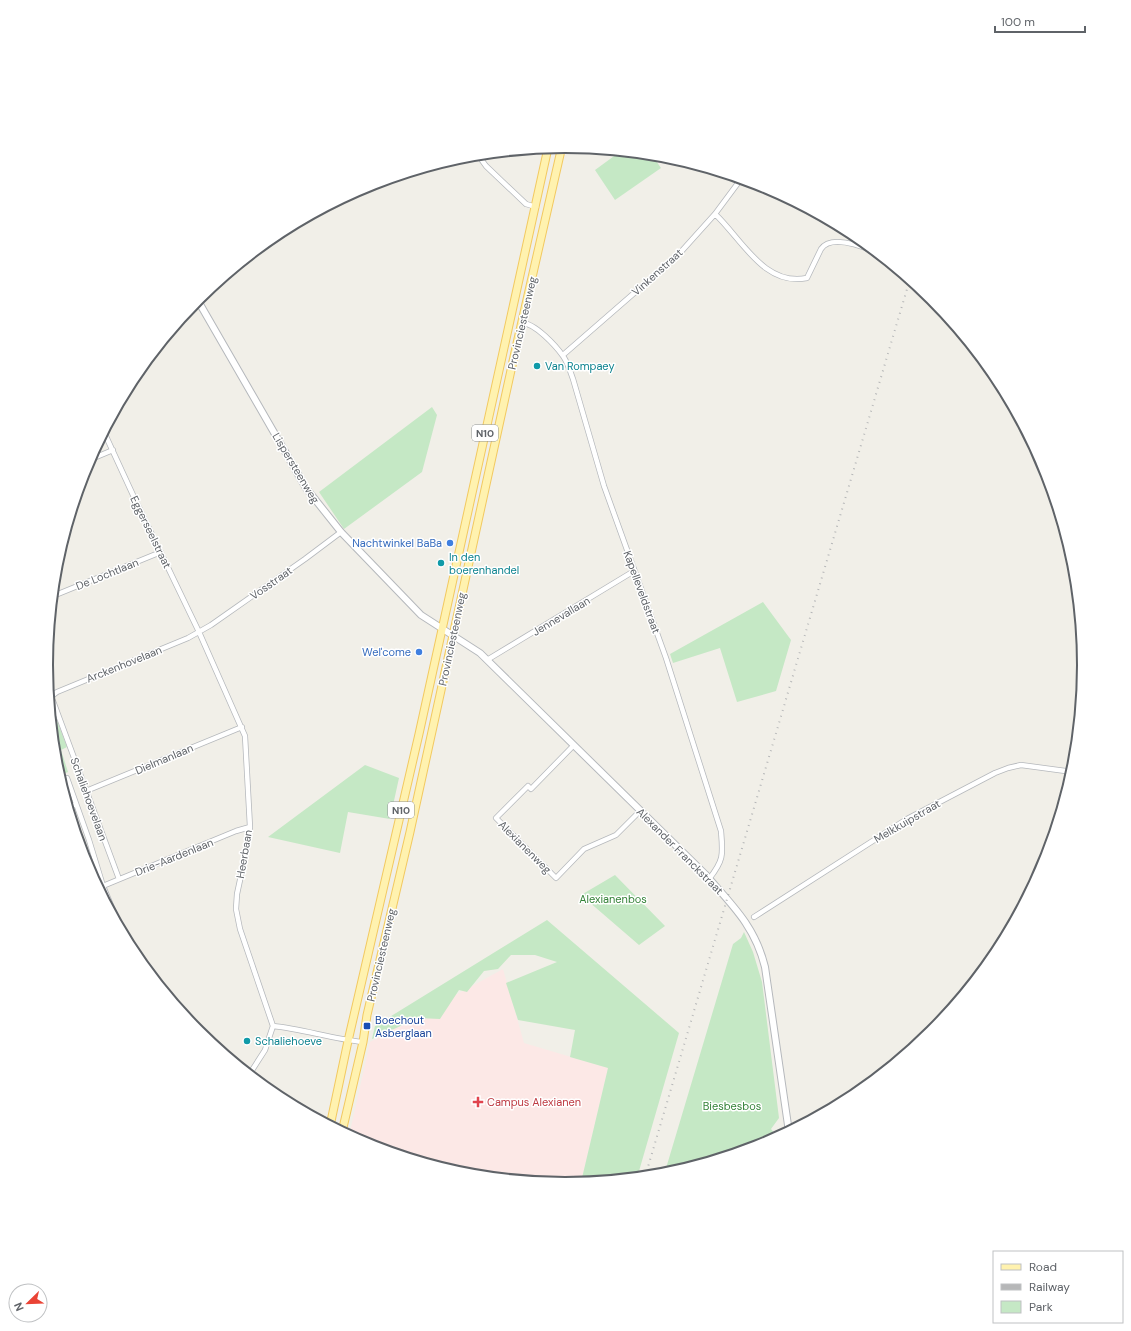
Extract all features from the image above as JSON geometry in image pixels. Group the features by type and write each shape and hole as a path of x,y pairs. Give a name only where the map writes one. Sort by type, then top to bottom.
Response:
{"main road":[{"name":"Provinciesteenweg","path":"343,1127 560,153"},
{"name":"Provinciesteenweg","path":"331,1121 348,1041 419,734 547,154"},
{"path":"516,298 516,310 518,313 522,313 526,308"}],"street":[{"path":"482,160 526,204 536,207"},
{"name":"Vinkenstraat","path":"563,355 679,254 715,214 738,183"},
{"path":"715,214 726,224 756,260 773,272 790,279 807,278 823,246 836,243 850,243 858,245"},
{"name":"Lispersteenweg","path":"200,306 306,488 340,532 421,615 453,636"},
{"name":"Kapelleveldstraat","path":"522,323 527,323 544,335 563,355 573,379 604,486 666,658 721,832 722,853 720,863 710,879"},
{"name":"Eggerseelstraat","path":"107,438 133,496 199,632"},
{"path":"98,456 113,450"},
{"name":"Vosstraat","path":"199,632 270,585 340,532"},
{"name":"De Lochtlaan","path":"58,594 161,552"},
{"name":"Jennevallaan","path":"487,660 634,571"},
{"name":"Arckenhovelaan","path":"54,694 199,632"},
{"name":"Heerbaan","path":"199,632 245,736 250,827 237,894 236,909 240,929 273,1026"},
{"name":"Alexander Franckstraat","path":"453,636 487,660 710,879 728,898 746,922 762,953 768,979 788,1127"},
{"name":"Schaliehoevelaan","path":"55,705 119,879"},
{"name":"Dielmanlaan","path":"86,792 242,727"},
{"name":"Alexianenweg","path":"574,745 531,789 528,786 496,818 556,878 584,849 616,835 640,811"},
{"name":"Melkkuipstraat","path":"754,917 907,819 995,773 1021,765 1067,771"},
{"name":"Schaliehoevelaan","path":"67,778 89,840 98,874"},
{"name":"Drie-Aardenlaan","path":"103,886 236,831 250,827"},
{"path":"252,1070 265,1050 273,1026 290,1028 348,1041 362,1042"}],"shaded area":[{"name":"Campus Alexianen","path":"503,969 524,1043 608,1068 582,1178 532,1177 499,1174 466,1168 433,1161 401,1151 350,1130 370,1042"}],"green space":[{"path":"615,155 656,161 661,168 615,200 595,170"},
{"path":"432,407 437,415 422,472 344,529 319,492"},
{"path":"763,602 791,640 776,691 737,702 720,648 673,663 670,654"},
{"path":"56,717 67,747 61,750 68,772 65,773"},
{"path":"365,765 399,778 390,819 348,812 340,853 268,837"},
{"name":"Alexianenbos","path":"615,875 665,926 639,945 581,895"},
{"path":"547,920 679,1033 639,1173 582,1178 608,1068 570,1057 575,1030 518,1020 506,983 557,962 535,955 511,955 498,969 484,971 467,992 459,990 440,1019 418,1018 372,1039 375,1026"},
{"name":"Biesbesbos","path":"744,932 753,952 762,982 779,1118 771,1129 774,1133 730,1151 698,1161 666,1168 733,944 741,938"}],"railway":[{"path":"647,1171 908,285"}],"place":[{"name":"Van Rompaey","path":"537,366"},
{"name":"Nachtwinkel BaBa","path":"450,543"},
{"name":"In den boerenhandel","path":"441,563"},
{"name":"Wel'come","path":"419,652"},
{"name":"Boechout Asberglaan","path":"367,1026"},
{"name":"Schaliehoeve","path":"247,1041"},
{"name":"Campus Alexianen","path":"478,1102"}]}
